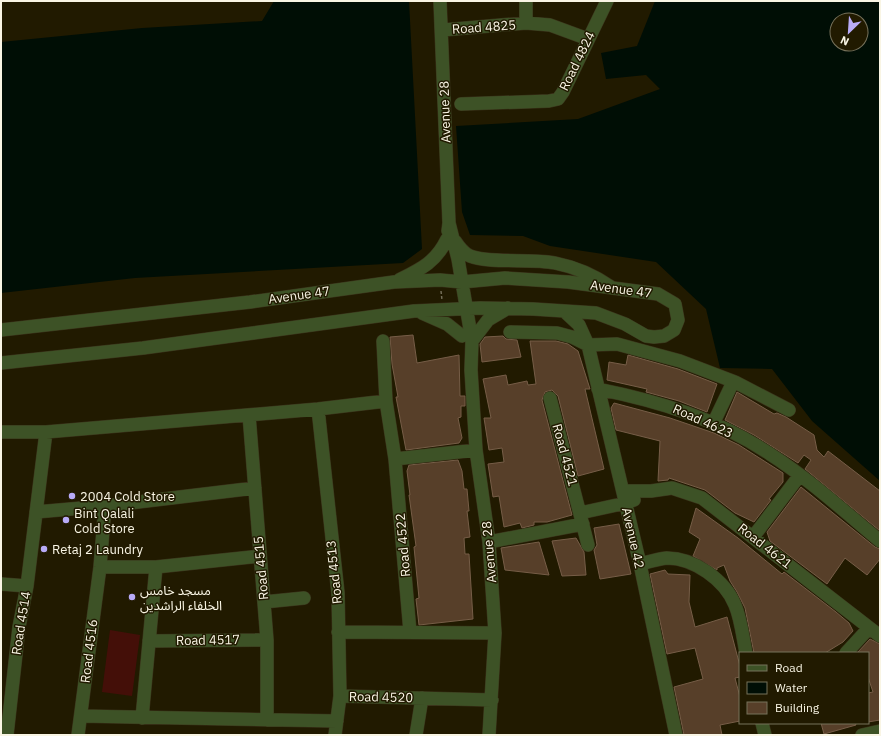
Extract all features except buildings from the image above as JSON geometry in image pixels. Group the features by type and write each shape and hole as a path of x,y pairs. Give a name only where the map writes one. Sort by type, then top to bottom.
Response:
{"street":[{"name":"Avenue 28","path":"440,1 443,30 450,240 467,339 471,370 476,450 489,542 495,633 489,735"},
{"name":"Road 4825","path":"526,1 526,24"},
{"name":"Road 4824","path":"461,104 549,101 558,99 563,92 607,1"},
{"name":"Road 4825","path":"443,30 526,24 550,25 588,40"},
{"path":"394,282 432,261 450,240 462,251 477,258 555,263 590,275 616,290"},
{"name":"Avenue 47","path":"1,330 250,302 394,282 440,280 458,282 505,278 568,282 616,290 658,294 668,298 677,309 678,320 674,330 664,336 646,336 625,324 596,313 509,308 462,308 414,311 143,348 1,363"},
{"path":"414,311 437,318 467,339 488,320 509,308"},
{"name":"Avenue 42","path":"564,311 578,325 588,344 640,564 676,735"},
{"name":"Avenue 42","path":"588,344 589,326 596,313"},
{"path":"510,332 557,333 572,337 588,344 617,344 680,361 733,382 789,410"},
{"name":"Road 4522","path":"383,341 386,401 395,459 410,632"},
{"path":"713,424 733,382"},
{"name":"Road 4623","path":"598,389 665,404 713,424 769,453 800,475"},
{"name":"Road 4521","path":"550,398 588,545"},
{"path":"1,432 46,432 318,409 386,401"},
{"name":"Road 4513","path":"318,409 338,593 340,696 335,735"},
{"name":"Road 4515","path":"249,415 268,640 267,720"},
{"name":"Road 4514","path":"8,735 7,683 27,586 46,432"},
{"path":"395,459 476,450"},
{"path":"753,537 800,475 880,541"},
{"path":"36,512 105,506 255,488"},
{"name":"Road 4621","path":"624,497 672,488 693,494 711,503 880,636"},
{"path":"489,542 581,518 624,497"},
{"name":"Road 4516","path":"78,735 100,568 105,506"},
{"path":"100,568 156,567 260,556"},
{"path":"640,564 667,558 684,561 700,568 714,577 726,590 735,604 746,652"},
{"path":"142,718 156,567"},
{"path":"1,584 27,586"},
{"path":"264,602 304,598"},
{"path":"847,652 869,628"},
{"path":"338,632 495,633"},
{"name":"Road 4517","path":"149,641 268,640"},
{"name":"Road 4520","path":"340,696 492,700"},
{"name":"Road 4520","path":"416,735 422,698"},
{"path":"81,716 336,721"},
{"path":"762,724 765,735"},
{"path":"862,735 880,731"}],"path":[{"path":"440,280 444,310"}],"shaded area":[{"path":"110,630 140,635 132,696 102,692"}],"water":[{"path":"274,1 409,1 422,249 403,263 135,278 1,293 1,42 142,28 262,21"},
{"path":"655,1 880,1 880,481 812,421 772,369 720,368 706,309 656,262 550,246 523,236 470,235 462,212 456,126 578,119 660,89 646,75 606,79 601,53 637,46"}],"place":[{"name":"2004 Cold Store","path":"72,496"},
{"name":"Bint Qalali Cold Store","path":"66,520"},
{"name":"Retaj 2 Laundry","path":"44,549"},
{"name":"مسجد خامس الخلفاء الراشدين","path":"132,597"}]}
